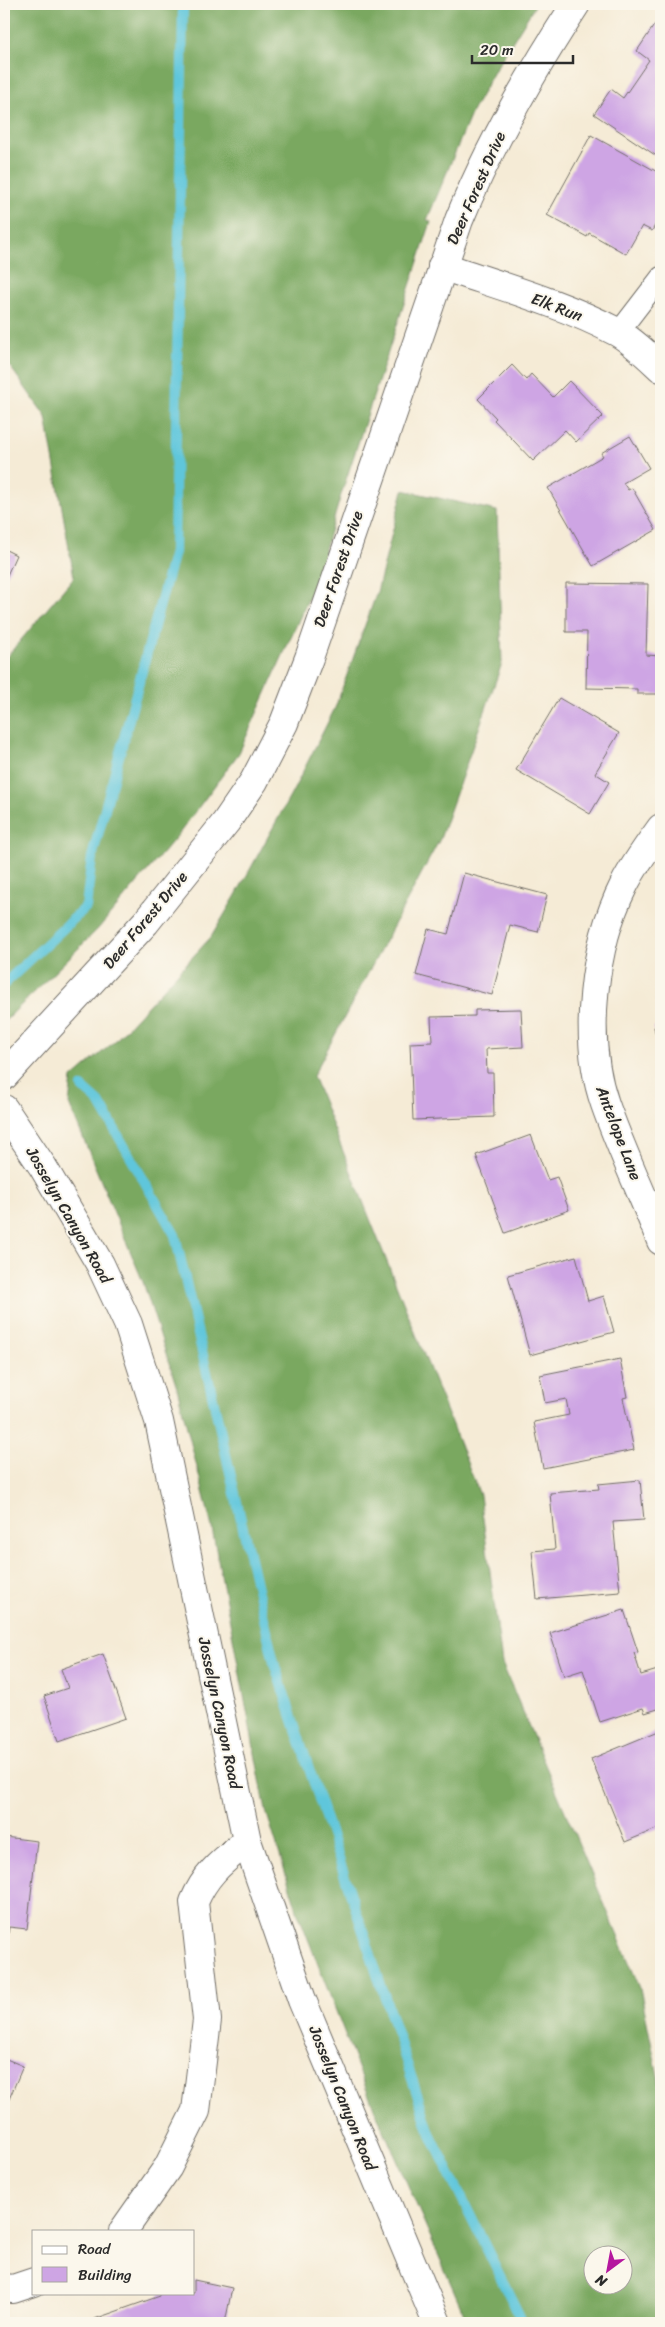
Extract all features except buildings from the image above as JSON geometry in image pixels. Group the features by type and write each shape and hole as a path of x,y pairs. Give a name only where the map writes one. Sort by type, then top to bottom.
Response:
{"street":[{"name":"Deer Forest Drive","path":"4,1076 146,922 226,822 254,781 284,723 309,658 442,266 470,191 535,66 576,4"},
{"name":"Elk Run","path":"442,266 587,318 618,333 639,348 661,368"},
{"name":"Antelope Lane","path":"661,828 624,886 610,920 600,957 594,994 593,1032 596,1069 604,1103 661,1241"},
{"name":"Josselyn Canyon Road","path":"4,1110 43,1167 100,1264 128,1324 159,1421 247,1841 302,2000 437,2323"},
{"path":"124,2230 168,2166 196,2111 207,2020 194,1902 201,1884 212,1870 247,1841"},
{"path":"4,2288 13,2289 32,2283"}],"lane":[{"path":"618,333 661,277"}],"green space":[{"path":"4,4 536,4 496,68 472,112 427,220 431,222 341,495 314,586 239,753 178,835 97,930 4,1022 4,660 74,577 46,417 4,358"},
{"path":"403,490 497,511 502,663 440,839 313,1076 480,1495 502,1663 640,1988 661,2090 661,2323 468,2323 369,2096 298,1913 266,1811 211,1523 177,1388 143,1282 69,1104 72,1078 115,1041 211,937 293,791 335,708 377,592"}],"waterway":[{"path":"4,984 86,907 92,857 174,552 183,4"},
{"path":"82,1087 99,1102 175,1235 275,1666 430,2133 523,2323"}]}
